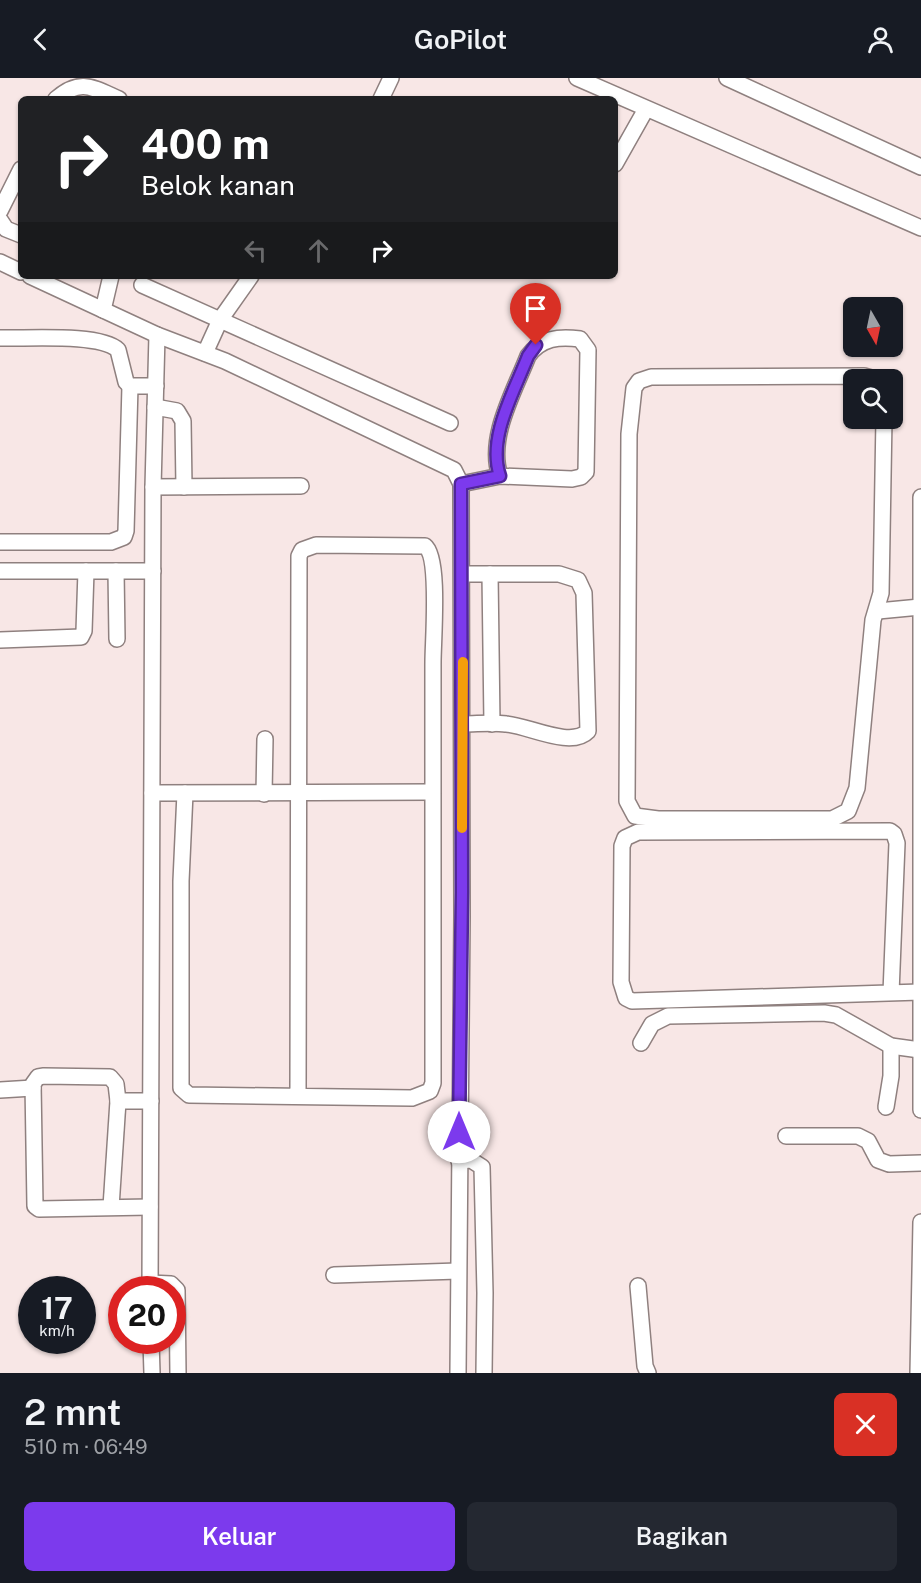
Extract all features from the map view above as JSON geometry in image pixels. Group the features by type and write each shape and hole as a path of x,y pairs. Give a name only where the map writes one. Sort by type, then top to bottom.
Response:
{"lane":[{"path":"382,96 391,78"},
{"path":"577,78 617,96"},
{"path":"727,78 921,167"},
{"path":"59,96 70,85 83,83 112,96"},
{"path":"618,96 921,228"},
{"path":"618,160 646,109"},
{"path":"0,211 18,175"},
{"path":"0,220 6,229 18,234"},
{"path":"0,262 18,271"},
{"path":"36,279 157,335 205,353 454,470 461,484 463,724 458,1373"},
{"path":"103,310 110,279"},
{"path":"205,353 220,320 249,279"},
{"path":"142,285 450,423"},
{"path":"150,1276 153,487 157,335"},
{"path":"461,484 500,476 573,479 581,477 586,472 588,350 580,339 568,337 545,340 536,345 528,356 496,444 496,463 500,476"},
{"path":"0,338 84,340 109,344 118,350 124,376 130,386 124,537 111,542 0,542"},
{"path":"843,376 651,377 639,381 634,387 629,434 626,711 627,801 631,811 644,818 658,819 832,819 842,816 853,803 857,788 873,620 878,611 881,593 884,429"},
{"path":"130,386 156,386"},
{"path":"155,407 177,411 183,422 184,487"},
{"path":"153,487 301,486"},
{"path":"921,496 921,1110"},
{"path":"185,793 181,881 181,1088 189,1095 412,1098 430,1091 433,1083 431,792 433,562 429,549 425,546 316,545 302,550 299,556 301,794 298,1096"},
{"path":"0,571 153,571"},
{"path":"0,640 81,637 84,631 86,571"},
{"path":"116,571 117,639"},
{"path":"463,574 560,574 578,580 584,593 588,731 584,735 568,738 506,724 463,724"},
{"path":"490,574 492,724"},
{"path":"878,611 920,607"},
{"path":"264,794 265,739"},
{"path":"152,793 431,792"},
{"path":"891,993 897,843 894,834 890,831 638,832 625,838 622,846 621,982 626,998 632,1000 891,993 920,992"},
{"path":"641,1043 652,1024 668,1016 824,1013 836,1015 891,1046 920,1050"},
{"path":"886,1107 891,1076 891,1046"},
{"path":"111,1207 118,1101 116,1084 110,1077 44,1076 36,1079 33,1088 35,1206 39,1209 150,1207"},
{"path":"0,1089 33,1088"},
{"path":"118,1101 151,1101"},
{"path":"786,1136 858,1136 868,1142 878,1160 889,1164 921,1162"},
{"path":"459,1161 471,1160 482,1167 485,1293 483,1373"},
{"path":"919,1373 921,1222"},
{"path":"334,1275 458,1271"},
{"path":"638,1286 645,1366 648,1373"},
{"path":"151,1354 152,1373"},
{"path":"178,1354 178,1373"}],"slow traffic":[{"path":"462,828 463,662"}],"route":[{"path":"459,1132 462,892 463,505 461,484 500,476 496,463 496,444 528,356 536,345"}]}
